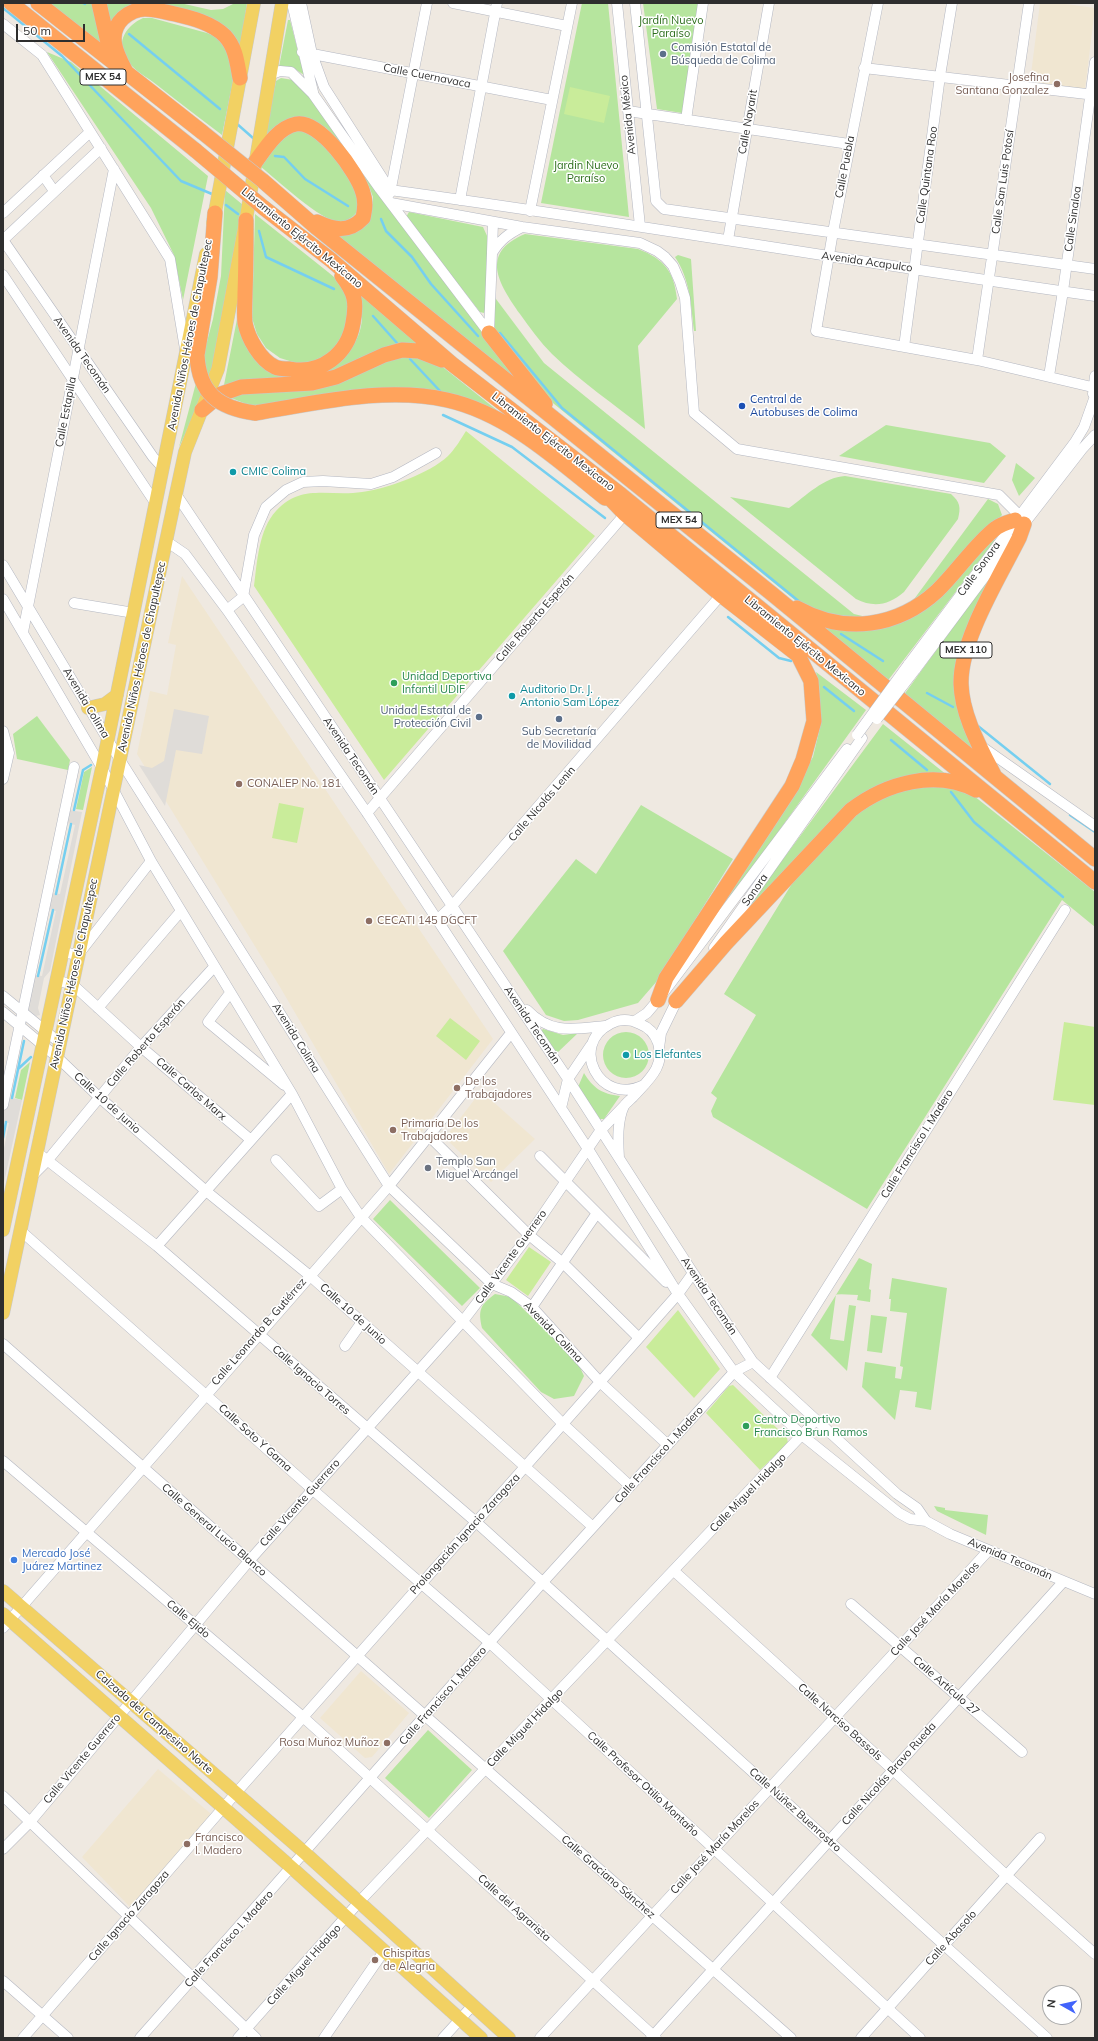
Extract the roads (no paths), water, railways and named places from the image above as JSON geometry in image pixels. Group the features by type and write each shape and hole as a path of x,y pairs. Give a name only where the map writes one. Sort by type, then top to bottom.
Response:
{"highway":[{"name":"Libramiento Ejército Mexicano","path":"11,3 195,150 264,208 331,260 452,364 620,494 1095,882"},
{"name":"Libramiento Ejército Mexicano","path":"38,3 263,181 302,215 572,435 771,593 998,781 1095,859"},
{"path":"99,3 112,62"},
{"path":"127,74 115,48 115,28 127,15 144,9 186,17 208,24 218,30 226,37 235,53 240,78"},
{"path":"254,164 277,135 296,124 312,126 326,136 348,166 363,191 366,204 363,218 349,228 341,229 327,226 302,215"},
{"path":"215,213 210,277 192,356 204,387 216,400 235,410 255,413 366,396 405,395 448,400 485,413 540,446 625,514 721,595 798,655 859,690"},
{"path":"246,220 245,322 254,344 261,355 275,367 299,371 313,370 330,362 344,348 352,331 356,307 352,290 331,260"},
{"path":"489,333 524,379 572,435"},
{"path":"202,410 221,394 241,386 312,382 336,377 384,355 402,350 419,352 452,364"},
{"path":"571,456 625,514"},
{"path":"771,593 806,613 824,620 844,624 879,623 899,617 926,600 938,590 996,528 1021,520"},
{"name":"MEX 110","path":"998,781 968,720 961,685 962,662 968,640 1019,538 1021,520"},
{"path":"658,1000 666,978 792,786 804,760 814,721 811,681 798,655"},
{"path":"676,1001 726,943 852,810 866,799 897,785 918,781 942,780 967,785 996,801"}],"main road":[{"path":"215,213 254,3"},
{"name":"Avenida Niños Héroes de Chapultepec","path":"3,1313 33,1175 42,1157 57,1057 185,452 218,369 246,220 254,164 282,3"},
{"name":"Avenida Niños Héroes de Chapultepec","path":"3,1230 108,740 163,468 192,356"},
{"path":"88,708 105,704 117,695"},
{"name":"Calzada del Campesino Norte","path":"3,1591 305,1853 509,2038"},
{"name":"Calzada del Campesino Norte","path":"5,1621 66,1669 292,1868 481,2038"},
{"path":"66,1669 78,1656"},
{"path":"91,1691 103,1678"}],"street":[{"path":"292,3 307,53 324,87 390,190"},
{"path":"301,3 314,94"},
{"path":"391,204 390,190 427,3"},
{"path":"453,3 496,7 567,26"},
{"path":"530,211 572,3"},
{"name":"Avenida México","path":"617,3 640,226"},
{"name":"Avenida México","path":"635,3 656,201 664,209 731,218"},
{"path":"686,120 703,3"},
{"name":"Calle Nayarit","path":"728,240 769,3"},
{"name":"Calle Puebla","path":"878,3 832,232 816,332 904,347"},
{"name":"Calle Quintana Roo","path":"904,347 940,76 952,3"},
{"name":"Calle San Luis Potosí","path":"977,360 990,281 1029,3"},
{"path":"460,200 496,7"},
{"path":"3,24 42,55 170,259 192,356"},
{"name":"Calle Cuernavaca","path":"307,53 552,100"},
{"name":"Calle Sinaloa","path":"1049,376 1093,95 1095,62"},
{"path":"864,68 1093,95"},
{"path":"269,75 280,71 291,72 314,94 391,204 489,333"},
{"path":"628,111 849,144"},
{"path":"3,213 90,132"},
{"path":"3,240 100,148"},
{"name":"Calle Estapilla","path":"23,632 114,169"},
{"path":"43,175 54,191"},
{"name":"Avenida Acapulco","path":"390,190 640,226 1095,296"},
{"path":"391,204 522,228 640,243 657,251 665,257 678,274 685,298 694,413 737,449 999,495 1021,520"},
{"path":"731,218 1095,269"},
{"path":"489,333 493,222"},
{"path":"492,253 506,235 522,228"},
{"name":"Avenida Tecomán","path":"3,240 153,457 163,468"},
{"path":"3,288 4,276"},
{"name":"Avenida Tecomán","path":"4,276 72,381 156,504"},
{"path":"904,347 977,360 1092,387"},
{"name":"Calle Sonora","path":"860,736 1021,520 1075,442 1084,428 1094,400 1092,387 1095,376"},
{"name":"Calle Sonora","path":"1021,520 1095,435"},
{"path":"227,610 243,597 254,535 266,507 286,490 303,482 323,481 371,484 393,477 436,453"},
{"name":"Avenida Tecomán","path":"176,494 243,597 568,1079 692,1273 753,1362 815,1421 897,1494 917,1508 926,1521"},
{"name":"Calle Roberto Esperón","path":"367,813 625,514"},
{"name":"Avenida Tecomán","path":"166,540 184,554 227,610 367,813 588,1149 678,1294 734,1372 803,1436 899,1513 910,1519 926,1521 950,1534 988,1551 1095,1594"},
{"name":"Avenida Colima","path":"3,565 120,760 389,1186 492,1284 511,1292 532,1307 600,1382 668,1444"},
{"name":"Calle Nicolás Lenin","path":"437,920 452,906 721,595"},
{"name":"Avenida Colima","path":"3,599 114,789 151,861 291,1092 342,1189 360,1216 563,1424 630,1486"},
{"path":"74,604 134,613"},
{"path":"3,730 9,753 3,779"},
{"name":"Sonora","path":"634,1021 647,1013 658,1000 860,736"},
{"name":"Sonora","path":"624,1106 652,1078 657,1069 660,1059 659,1048 661,1033 676,1001 860,736"},
{"path":"979,745 1095,826"},
{"path":"3,1105 74,767"},
{"path":"62,952 78,954 151,861"},
{"name":"Calle Francisco I. Madero","path":"770,1378 1065,910"},
{"path":"98,1008 181,911"},
{"name":"Calle Roberto Esperón","path":"42,1157 99,1097 141,1047 214,967"},
{"path":"56,981 72,984"},
{"name":"Calle Carlos Marx","path":"72,984 141,1047 251,1140"},
{"path":"506,986 535,1018 548,1026 564,1029 605,1026 619,1021 634,1021 651,1031 659,1048"},
{"path":"157,1246 251,1140 291,1092 208,1022 230,993"},
{"path":"3,996 60,1043"},
{"name":"Calle 10 de Junio","path":"3,1012 57,1057 99,1097 206,1191 309,1275 593,1527"},
{"path":"561,1108 568,1079 605,1026"},
{"name":"Calle Leonardo B. Gutiérrez","path":"5,1621 21,1607 360,1216 389,1186 511,1032"},
{"path":"593,1042 590,1054 592,1066 598,1077 607,1085 618,1090 630,1090 644,1085"},
{"path":"619,1158 618,1134 624,1106"},
{"name":"Calle Vicente Guerrero","path":"3,1849 30,1822 249,1560 463,1321 529,1235 600,1130 624,1106"},
{"path":"429,1136 529,1235 563,1263 639,1338"},
{"path":"540,1156 678,1294"},
{"name":"Calle Ignacio Torres","path":"42,1157 157,1246 544,1582"},
{"path":"276,1160 319,1206 342,1189"},
{"path":"532,1307 597,1213"},
{"name":"Calle Soto Y Gama","path":"21,1231 313,1490 490,1643"},
{"name":"Prolongación Ignacio Zaragoza","path":"236,1793 678,1294 692,1273"},
{"path":"345,1346 362,1322"},
{"name":"Calle General Lucio Blanco","path":"3,1344 426,1717"},
{"name":"Calle Francisco I. Madero","path":"140,2038 668,1444 734,1372 753,1362"},
{"name":"Calle Miguel Hidalgo","path":"238,2038 359,1902 803,1436 815,1421"},
{"name":"Calle Ejido","path":"3,1461 304,1717 371,1778"},
{"name":"Calle José María Morelos","path":"540,2038 988,1551"},
{"name":"Calle Narciso Bassols","path":"674,1571 1007,1876 1095,1954"},
{"name":"Calle Núñez Buenrostro","path":"544,1582 1047,2038"},
{"name":"Calle Nicolás Bravo Rueda","path":"653,2037 1063,1582"},
{"name":"Calle Artículo 27","path":"851,1604 1022,1752"},
{"name":"Calle Profesor Otilio Montaño","path":"490,1643 920,2038"},
{"name":"Calle Graciano Sánchez","path":"426,1717 791,2038"},
{"name":"Calle del Agrarista","path":"371,1778 593,1980 653,2037"},
{"name":"Calle Ignacio Zaragoza","path":"23,2038 236,1793"},
{"path":"3,1796 256,2038"},
{"name":"Calle Abasolo","path":"861,2038 1040,1838"},
{"path":"324,2038 384,1951"},
{"path":"3,1981 68,2038"},
{"path":"443,2038 473,2005"}],"waterway":[{"path":"3,8 62,56 181,181 212,194"},
{"path":"129,34 220,109"},
{"path":"236,123 253,138"},
{"path":"275,156 284,157 305,179 348,206"},
{"path":"226,205 238,214"},
{"path":"381,219 386,231 412,257 431,284 478,336"},
{"path":"259,231 266,257 334,289"},
{"path":"373,316 397,343"},
{"path":"500,333 562,408 801,603"},
{"path":"410,359 440,391"},
{"path":"443,415 512,447 605,518"},
{"path":"728,617 779,658 791,661"},
{"path":"841,634 883,661"},
{"path":"824,687 854,711"},
{"path":"927,693 953,707"},
{"path":"978,726 1050,784"},
{"path":"891,740 927,770"},
{"path":"74,810 83,770 91,765"},
{"path":"951,792 974,822 1063,897"},
{"path":"1070,815 1095,832"},
{"path":"56,894 71,824"},
{"path":"38,976 53,910"},
{"path":"12,1098 24,1041"},
{"path":"18,1069 31,1057"},
{"path":"3,1138 6,1122"}],"place":[{"name":"Comisión Estatal de Búsqueda de Colima","path":"663,54"},
{"name":"Josefina Santana Gonzalez","path":"1057,84"},
{"name":"Central de Autobuses de Colima","path":"742,406"},
{"name":"CMIC Colima","path":"233,472"},
{"name":"Unidad Deportiva Infantil UDIF","path":"394,683"},
{"name":"Auditorio Dr. J. Antonio Sam López","path":"512,696"},
{"name":"Unidad Estatal de Protección Civil","path":"479,717"},
{"name":"Sub Secretaría de Movilidad","path":"559,719"},
{"name":"CONALEP No. 181","path":"239,784"},
{"name":"CECATI 145 DGCFT","path":"369,921"},
{"name":"Los Elefantes","path":"626,1055"},
{"name":"De los Trabajadores","path":"457,1088"},
{"name":"Primaria De los Trabajadores","path":"393,1130"},
{"name":"Templo San Miguel Arcángel","path":"428,1168"},
{"name":"Centro Deportivo Francisco Brun Ramos","path":"746,1426"},
{"name":"Mercado José Juárez Martinez","path":"14,1560"},
{"name":"Rosa Muñoz Muñoz","path":"387,1743"},
{"name":"Francisco I. Madero","path":"187,1844"},
{"name":"Chispitas de Alegria","path":"375,1960"}],"park label":[{"name":"Jardín Nuevo Paraíso","path":"671,27"},
{"name":"Jardin Nuevo Paraíso","path":"586,172"}]}
